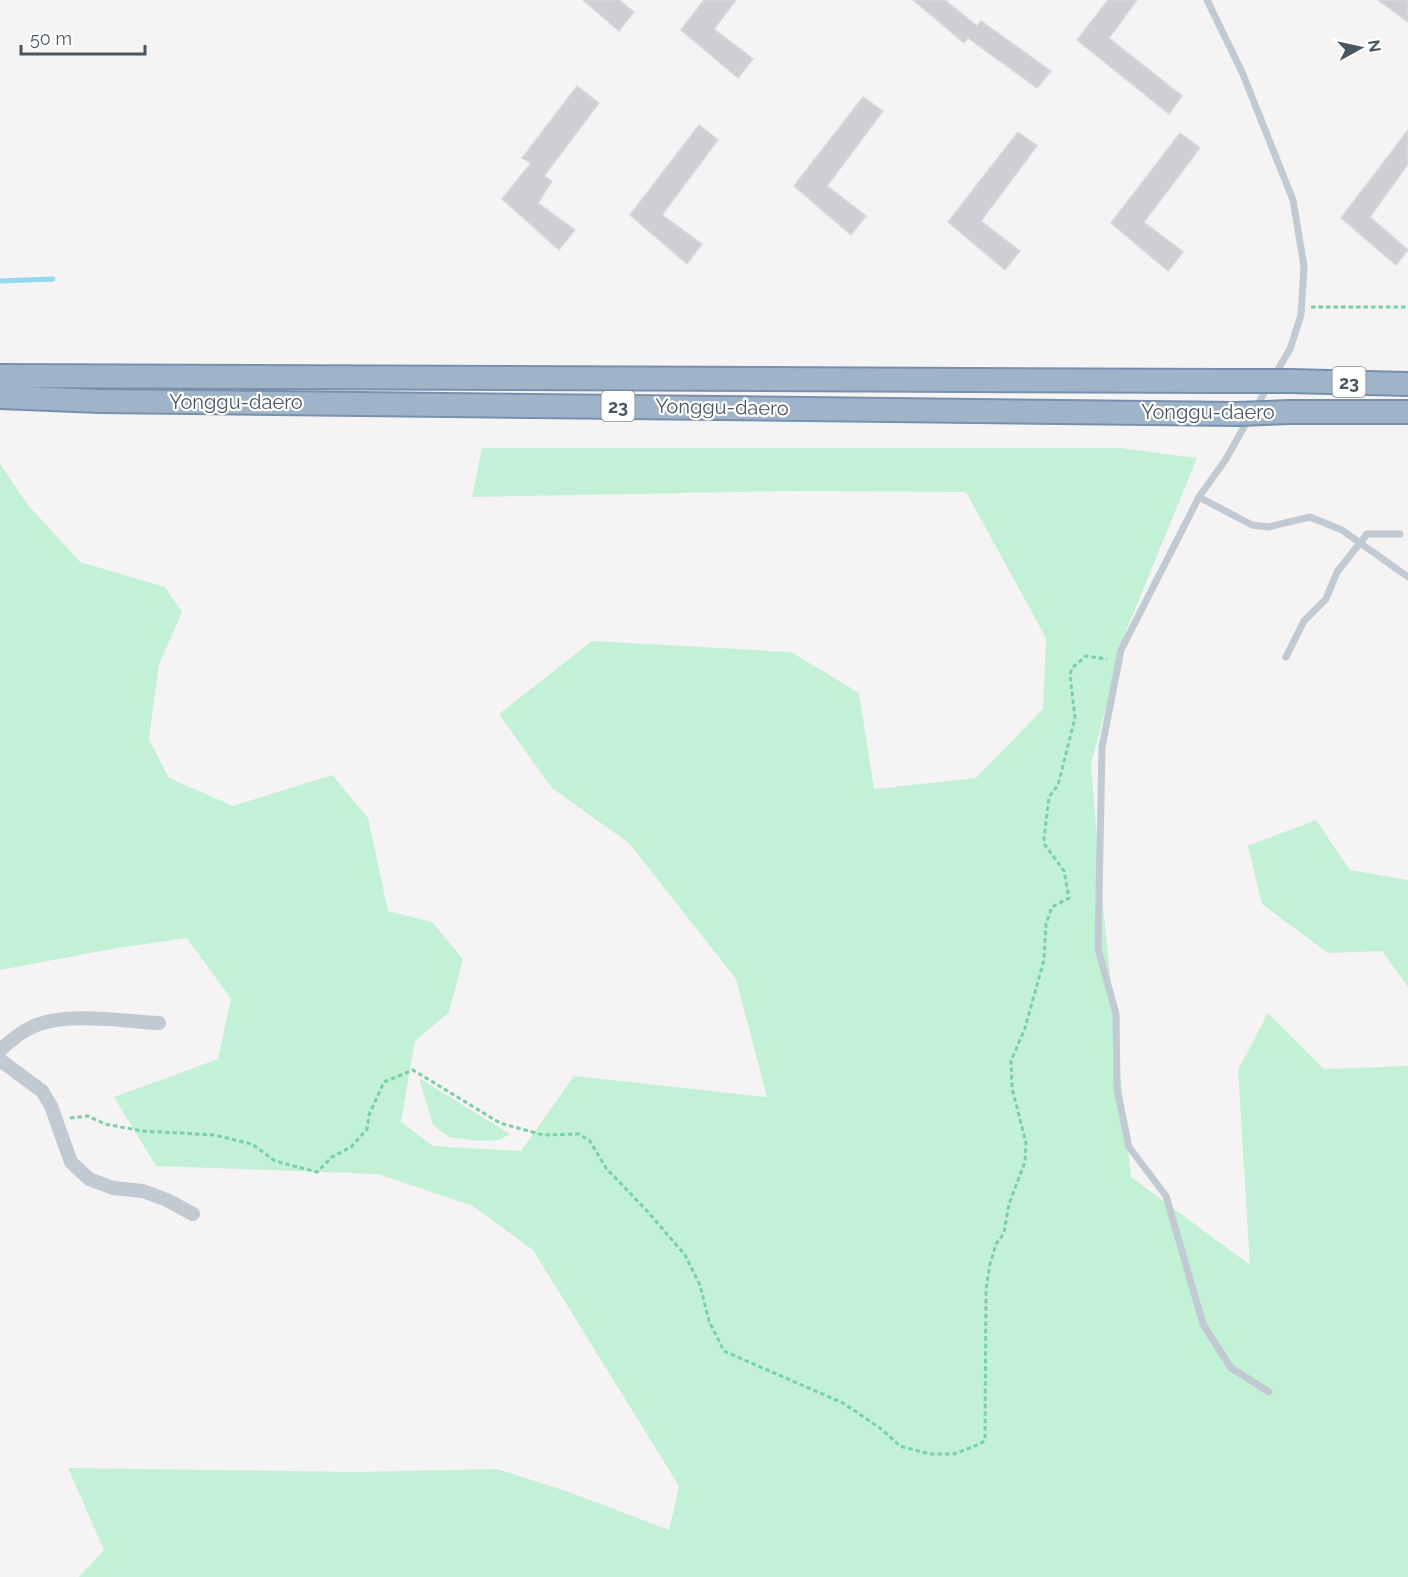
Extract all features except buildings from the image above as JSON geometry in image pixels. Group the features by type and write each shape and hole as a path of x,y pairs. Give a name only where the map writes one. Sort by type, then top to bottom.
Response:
{"highway":[{"name":"Yonggu-daero","path":"0,376 1290,381 1408,384"},
{"name":"Yonggu-daero","path":"0,397 100,401 1237,414 1408,412"},
{"path":"0,408 100,401"}],"street":[{"path":"0,1050 31,1027 66,1018 159,1023"},
{"path":"0,1060 42,1091 57,1120 71,1162 88,1179 113,1188 143,1191 194,1214"}],"lane":[{"path":"1207,0 1242,72 1293,200 1304,266 1301,307 1290,349 1226,459 1199,497 1121,650 1102,747 1098,949 1116,1014 1117,1089 1129,1147 1166,1196 1203,1324 1231,1368 1269,1392"},
{"path":"1199,497 1252,525 1268,527 1311,517 1342,530 1408,577"},
{"path":"1286,657 1304,621 1326,599 1337,572 1367,534 1400,534"}],"path":[{"path":"1301,307 1408,307"},
{"path":"57,1120 88,1116 105,1124 142,1131 214,1135 252,1144 275,1161 317,1173 332,1157 351,1147 367,1130 369,1115 384,1082 414,1070 500,1123 543,1135 579,1134 590,1141 606,1168 685,1255 700,1285 709,1321 724,1351 843,1403 880,1428 900,1446 930,1454 954,1454 980,1444 985,1440 984,1332 990,1264 996,1244 1004,1233 1009,1204 1025,1162 1026,1143 1012,1088 1011,1060 1019,1045 1044,960 1046,924 1052,907 1070,898 1064,871 1045,845 1044,839 1049,797 1058,785 1075,718 1070,675 1072,668 1086,656 1105,660 1121,650"}],"green space":[{"path":"482,448 1120,448 1197,458 1126,631 1091,764 1100,877 1131,1177 1250,1265 1238,1070 1268,1013 1324,1069 1408,1066 1408,1577 79,1577 104,1550 68,1468 356,1472 497,1469 566,1491 669,1530 679,1486 533,1250 473,1206 378,1174 156,1166 114,1097 218,1059 231,999 187,938 117,948 0,970 0,464 28,505 80,562 165,587 182,612 159,664 149,739 169,778 233,806 332,775 368,818 388,911 432,922 463,959 449,1012 415,1041 401,1122 433,1146 521,1151 574,1076 767,1097 736,979 629,843 552,788 499,714 592,641 791,652 859,693 874,789 976,778 1043,709 1046,638 966,492 795,491 472,497"},
{"path":"1316,820 1350,870 1408,880 1408,987 1382,951 1328,953 1262,904 1248,846"},
{"path":"419,1078 510,1134 499,1140 479,1141 449,1137 433,1125"}],"waterway":[{"path":"0,281 53,279"}]}
